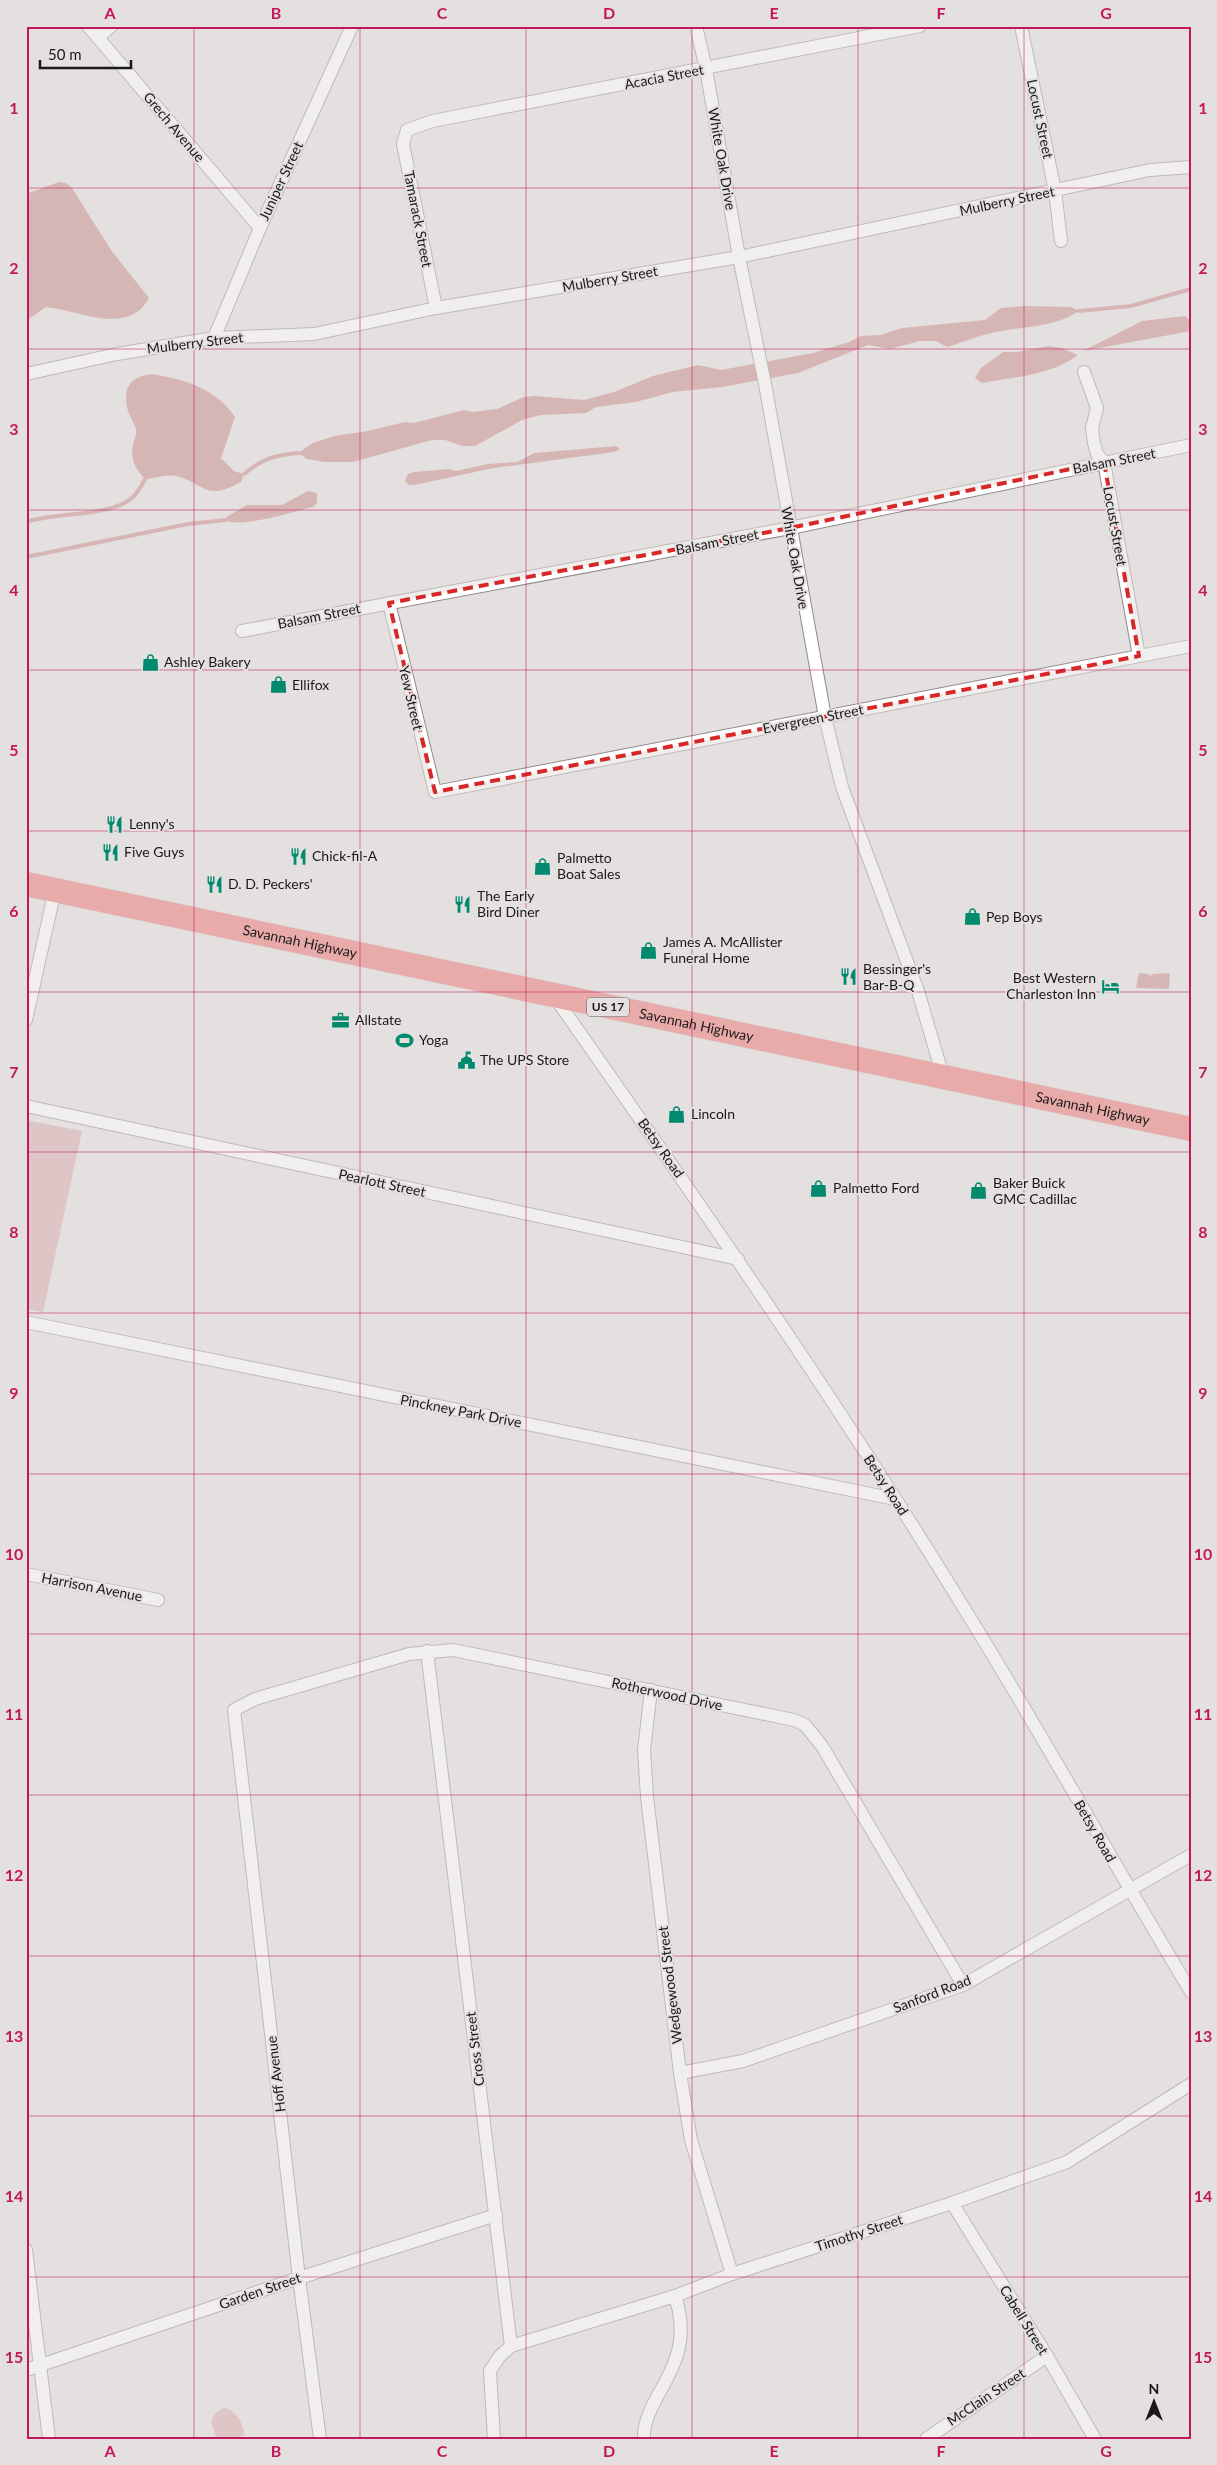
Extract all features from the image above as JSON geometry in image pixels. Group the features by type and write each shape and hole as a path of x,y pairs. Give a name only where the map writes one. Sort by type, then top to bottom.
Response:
{"highway":[{"name":"Savannah Highway","path":"26,884 1191,1129"}],"street":[{"name":"Grech Avenue","path":"88,26 260,228"},
{"path":"98,38 111,26"},
{"name":"Juniper Street","path":"214,338 260,228 352,26"},
{"name":"White Oak Drive","path":"696,26 706,69 739,257 765,384 825,717 842,787 918,991 943,1076"},
{"name":"Acacia Street","path":"407,130 433,121 920,26"},
{"name":"Locust Street","path":"1021,26 1055,191 1061,241"},
{"name":"Tamarack Street","path":"407,130 403,144 436,308"},
{"name":"Mulberry Street","path":"26,374 117,354 214,338 314,334 436,308 739,257 1150,170 1191,167"},
{"name":"Locust Street","path":"1084,372 1097,408 1092,428 1094,443 1097,454 1104,462 1139,656"},
{"name":"Balsam Street","path":"242,631 790,528 1191,445"},
{"name":"Yew Street","path":"389,603 435,792"},
{"name":"Evergreen Street","path":"435,792 1191,646"},
{"path":"26,1020 56,890"},
{"name":"Betsy Road","path":"554,996 738,1259 972,1619 1191,1992"},
{"name":"Pearlott Street","path":"26,1106 738,1259"},
{"name":"Pinckney Park Drive","path":"26,1322 895,1499"},
{"name":"Harrison Avenue","path":"26,1574 158,1600"},
{"name":"Rotherwood Drive","path":"234,1710 254,1699 410,1654 453,1650 794,1720 805,1725 822,1746 963,1986"},
{"name":"Cross Street","path":"427,1651 511,2346"},
{"name":"Wedgewood Street","path":"651,1690 644,1750 647,1797 680,2073 691,2140 732,2274"},
{"name":"Hoff Avenue","path":"234,1710 299,2278 320,2439"},
{"name":"Sanford Road","path":"680,2073 743,2062 963,1986 1129,1888 1191,1855"},
{"name":"Timothy Street","path":"511,2346 676,2296 732,2274 952,2203 1067,2162 1191,2084"},
{"name":"Cabell Street","path":"952,2203 1047,2356 1095,2439"},
{"name":"Garden Street","path":"26,2370 299,2278 496,2215"},
{"path":"26,2250 50,2439"},
{"path":"644,2439 643,2431 649,2412 678,2358 681,2340 681,2314 676,2296"},
{"path":"494,2439 490,2371 511,2346"},
{"name":"McClain Street","path":"926,2439 1047,2356"}],"highlighted area":[{"path":"1104,462 1139,656 435,792 389,603 790,528"}],"shaded area":[{"path":"59,182 66,183 72,188 111,250 149,298 140,310 129,316 116,319 87,316 46,307 26,321 26,194"},
{"path":"1025,306 1071,307 1079,311 1058,321 999,331 947,347 936,341 920,341 890,349 868,345 798,373 722,387 673,392 636,402 596,407 586,413 541,415 522,420 475,446 462,446 445,440 432,440 353,462 324,462 307,459 298,453 313,443 334,436 368,431 405,422 414,423 464,410 473,412 497,409 524,397 535,396 584,400 614,392 653,376 698,365 721,370 813,353 849,342 861,336 880,335 902,328 985,320 1001,308"},
{"path":"1185,316 1191,322 1191,331 1083,351 1142,321"},
{"path":"1049,346 1061,348 1078,355 1057,367 1032,374 982,383 975,378 981,368 1003,352 1017,352"},
{"path":"153,374 177,379 199,387 219,399 227,407 235,417 221,458 234,471 244,474 241,482 220,491 213,491 206,490 186,479 176,476 145,479 141,475 133,459 132,449 136,429 128,411 126,396 127,390 133,381 139,377"},
{"path":"616,446 620,449 614,452 494,468 414,485 409,485 405,481 408,474 414,472 449,469 456,471 488,464 517,462 534,453"},
{"path":"308,491 317,493 317,503 313,507 255,521 233,522 226,520 228,516 247,505 282,505"},
{"path":"1139,973 1150,976 1153,974 1170,973 1169,989 1136,988"},
{"path":"26,1120 82,1131 43,1312 26,1309"},
{"path":"223,2408 235,2414 243,2427 244,2435 235,2439 217,2439 211,2422 215,2414"}],"waterway":[{"path":"1079,311 1131,306 1191,289"},
{"path":"244,474 269,459 298,453"},
{"path":"26,522 97,511 122,504 134,496 145,479"},
{"path":"26,557 188,524 226,520"}],"place":[{"name":"Ashley Bakery","path":"150,662"},
{"name":"Ellifox","path":"278,685"},
{"name":"Lenny's","path":"115,824"},
{"name":"Five Guys","path":"110,852"},
{"name":"Chick-fil-A","path":"298,856"},
{"name":"Palmetto Boat Sales","path":"543,866"},
{"name":"D. D. Peckers'","path":"214,884"},
{"name":"The Early Bird Diner","path":"463,904"},
{"name":"Pep Boys","path":"972,917"},
{"name":"James A. McAllister Funeral Home","path":"649,950"},
{"name":"Bessinger's Bar-B-Q","path":"849,977"},
{"name":"Best Western Charleston Inn","path":"1110,986"},
{"name":"Allstate","path":"341,1020"},
{"name":"Yoga","path":"405,1040"},
{"name":"The UPS Store","path":"466,1060"},
{"name":"Lincoln","path":"677,1114"},
{"name":"Palmetto Ford","path":"819,1188"},
{"name":"Baker Buick GMC Cadillac","path":"979,1191"}]}
